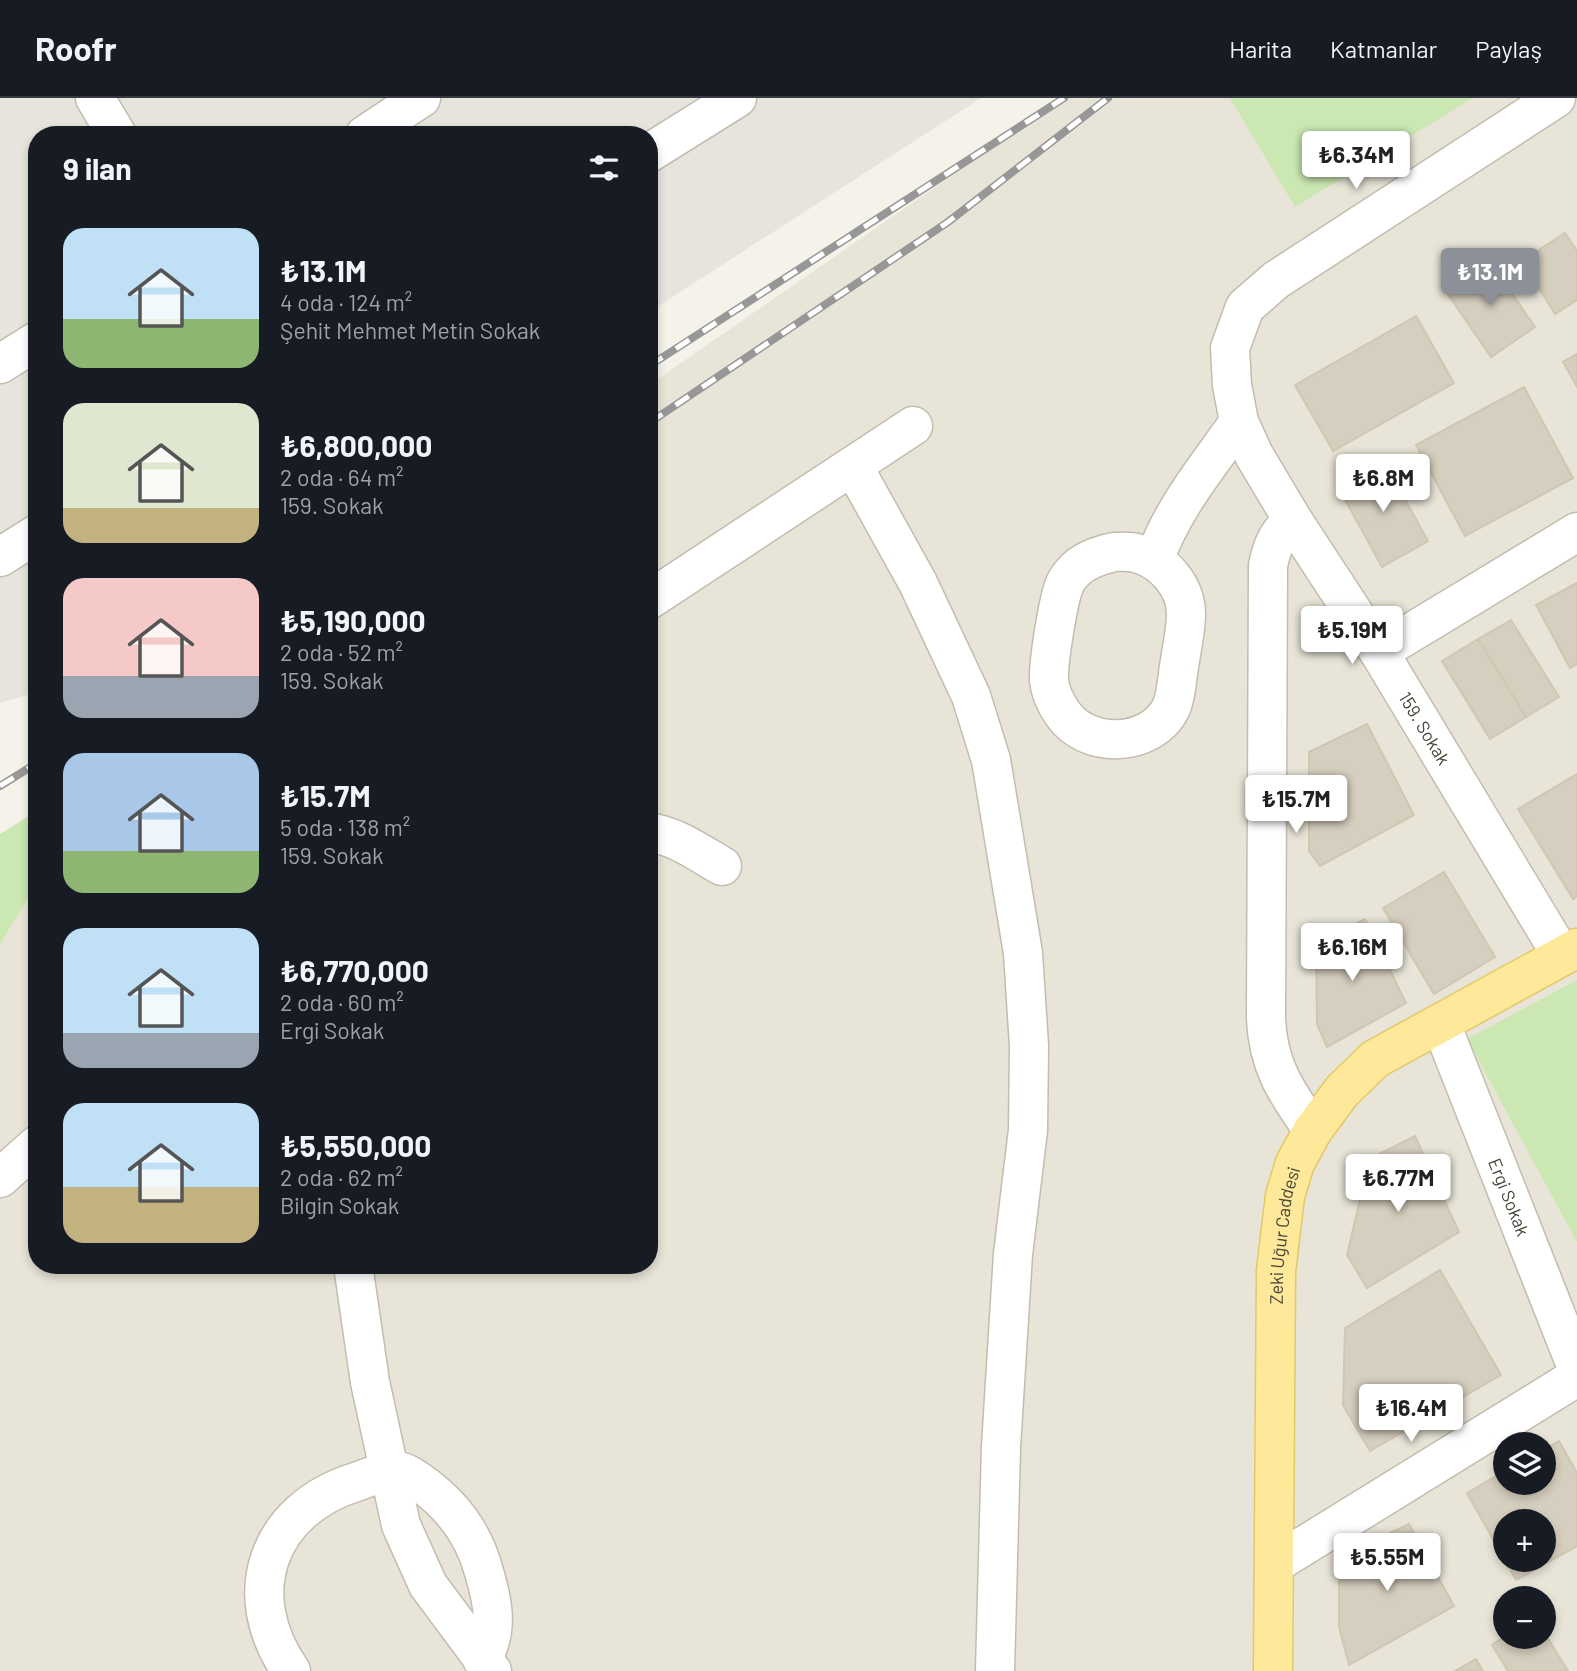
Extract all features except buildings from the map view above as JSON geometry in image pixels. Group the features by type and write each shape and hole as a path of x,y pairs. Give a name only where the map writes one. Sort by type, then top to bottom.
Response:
{"main road":[{"name":"Zeki Uğur Caddesi","path":"1273,1671 1276,1563 1276,1271 1285,1196 1295,1163 1313,1130 1342,1091 1375,1059 1570,952"}],"street":[{"path":"95,98 112,126"},
{"path":"379,126 421,98"},
{"path":"658,147 737,98"},
{"name":"159. Sokak","path":"1556,98 1276,280 1245,307 1230,348 1231,385 1239,422 1254,455 1294,522 1570,952"},
{"path":"0,364 28,347"},
{"path":"1154,560 1164,533 1182,500 1239,422"},
{"path":"658,594 913,426"},
{"path":"853,466 918,583 971,696 991,760 1023,953 1029,1046 1028,1130 1013,1254 1000,1447 995,1671"},
{"path":"1294,522 1287,525 1275,542 1268,566 1266,1037 1275,1072 1313,1130"},
{"path":"1379,652 1577,532"},
{"path":"0,557 28,540"},
{"path":"1114,552 1135,553 1154,560 1176,582 1186,611 1171,708 1158,724 1141,735 1121,740 1100,739 1081,731 1065,718 1054,701 1049,681 1050,660 1064,584 1077,568 1094,557 1114,552"},
{"path":"658,833 722,866"},
{"name":"Ergi Sokak","path":"1441,1024 1577,1368"},
{"path":"0,1178 28,1153"},
{"path":"353,1274 370,1382 401,1525 428,1586 487,1665"},
{"path":"1276,1563 1577,1377"},
{"path":"291,1671 277,1649 269,1626 265,1601 264,1582 276,1542 289,1523 316,1499 388,1472 404,1473 428,1488 467,1529 482,1566 493,1611 493,1631 487,1665"}],"shaded area":[{"path":"0,98 981,98 658,306 658,126 28,126 28,695 0,703"},
{"path":"1064,98 1577,98 1577,1671 0,1671 0,834 28,817 28,1274 658,1274 658,379"}],"green space":[{"path":"1230,98 1473,98 1295,207"},
{"path":"28,817 28,898 0,944 0,834"},
{"path":"1577,980 1577,1242 1467,1039"}],"railway":[{"path":"658,360 1064,98"},
{"path":"658,417 948,222 1108,98"},
{"path":"0,786 28,769"}]}
